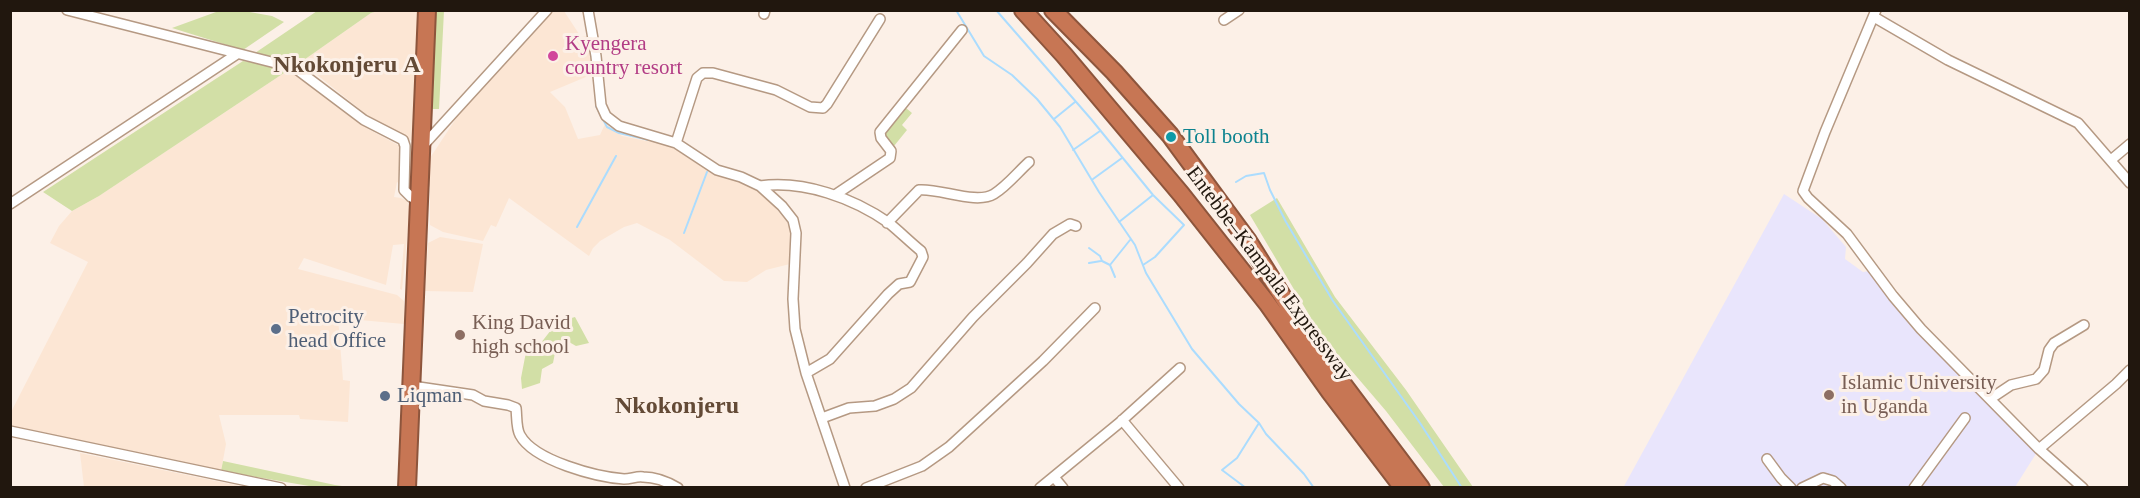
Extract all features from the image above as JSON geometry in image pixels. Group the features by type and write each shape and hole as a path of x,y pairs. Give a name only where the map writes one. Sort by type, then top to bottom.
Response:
{"highway":[{"path":"408,488 428,10"},
{"name":"Entebbe–Kampala Expressway","path":"1023,10 1064,55 1195,212 1267,303 1330,392 1403,488"},
{"name":"Entebbe–Kampala Expressway","path":"1053,10 1114,72 1170,135 1248,241 1309,339 1421,488"}],"street":[{"path":"67,10 296,68 364,120 403,140 405,146 404,190 411,197 420,201"},
{"path":"421,149 547,10"},
{"path":"588,10 601,105 606,116 625,128 676,143 717,170 741,177 760,186 782,206 793,220 796,233 793,299 795,329 806,373 845,488"},
{"path":"1224,20 1239,10"},
{"path":"2084,488 2039,449 1922,329 1893,296 1847,234 1803,191 1825,132 1875,14 1948,60 2079,123 2130,183"},
{"path":"676,143 697,78 703,73 713,73 776,90 810,107 823,108 880,19"},
{"path":"835,195 877,169 890,158 891,151 881,138 880,132 962,30"},
{"path":"10,204 237,54"},
{"path":"2111,160 2130,144"},
{"path":"888,223 919,190 928,189 988,197 996,193 1029,162"},
{"path":"760,186 781,184 846,199 888,223 921,251 923,257 910,282 899,284 830,359 806,373"},
{"path":"822,418 849,408 875,406 894,399 911,388 973,316 1053,234 1070,224 1076,226"},
{"path":"866,488 922,466 950,447 1043,361 1095,308"},
{"path":"1990,399 2011,385 2036,379 2044,370 2049,350 2054,343 2084,325"},
{"path":"1040,488 1180,368"},
{"path":"2039,449 2130,370"},
{"path":"412,382 474,390 479,396 516,402 519,406 521,432 544,452 573,463"},
{"path":"412,382 473,395 484,401 516,408 519,434 526,443 539,453 568,467 625,479 643,477 668,482 678,488"},
{"path":"1914,488 1965,418"},
{"path":"1122,420 1179,488"},
{"path":"10,431 281,488"},
{"path":"1767,459 1791,488"},
{"path":"1054,477 1063,488"},
{"path":"1802,488 1823,478 1833,481 1841,488"}],"shaded area":[{"path":"418,11 414,142 377,123 301,62 371,13"},
{"path":"553,11 564,11 581,37 590,36 593,74 550,92 565,107 578,139 600,135 605,124 622,136 671,144 711,171 744,183 765,195 790,226 792,246 790,264 766,270 747,282 724,281 670,240 637,223 624,227 600,241 589,256 509,198 496,227 491,225 483,241 443,232 430,225 430,188 425,173 430,158 459,114"},
{"path":"290,69 368,129 413,153 411,192 397,182 394,197 407,201 410,209 402,290 400,289 404,244 393,245 386,285 304,258 298,269 397,295 404,301 404,324 338,318 343,380 350,381 348,422 300,419 299,415 219,415 226,444 221,471 11,427 10,414 88,262 50,243 59,226 72,211 99,196"},
{"name":"Islamic University in Uganda","path":"1784,194 1822,219 1846,247 1845,259 1863,272 1869,271 2039,449 2015,487 1623,488"},
{"path":"440,237 483,244 473,292 425,291 428,243"},
{"path":"80,453 245,487 84,487"}],"green space":[{"path":"244,11 272,16 284,22 243,50 172,28 216,12"},
{"path":"317,11 378,11 371,13 301,62 255,53"},
{"path":"433,11 444,11 439,109 429,109"},
{"path":"243,61 290,69 99,196 72,211 43,192"},
{"path":"906,108 912,113 902,125 907,130 894,146 882,136"},
{"path":"1277,198 1335,297 1406,390 1473,487 1444,487 1386,411 1321,335 1250,215"},
{"path":"575,317 589,343 576,346 569,342 557,343 553,363 542,369 540,383 522,389 521,378 526,352 537,348 551,330 558,328 561,321"},
{"path":"223,461 349,487 315,487 221,471"}],"waterway":[{"path":"956,10 984,56 1012,75 1037,99 1060,127 1099,192 1135,245 1146,273 1192,349 1314,488"},
{"path":"996,10 1091,119 1153,195 1184,225 1155,257 1143,265"},
{"path":"1054,119 1075,102"},
{"path":"596,106 607,127 619,133 649,140"},
{"path":"1073,150 1100,131"},
{"path":"577,227 616,156"},
{"path":"1093,179 1122,158"},
{"path":"684,233 707,172"},
{"path":"1236,182 1246,176 1264,173 1286,222 1333,301 1420,423 1462,488"},
{"path":"1119,222 1153,195"},
{"path":"1089,248 1100,256 1102,261 1110,265 1130,240"},
{"path":"1089,263 1101,261"},
{"path":"1110,265 1115,277"},
{"path":"1246,488 1222,470 1237,458 1259,423"}],"place":[{"name":"Kyengera country resort","path":"553,56"},
{"name":"Toll booth","path":"1171,137"},
{"name":"Petrocity head Office","path":"276,329"},
{"name":"King David high school","path":"460,335"},
{"name":"Islamic University in Uganda","path":"1829,395"},
{"name":"Liqman","path":"385,396"}],"district":[{"name":"Nkokonjeru A","path":"347,66"},
{"name":"Nkokonjeru","path":"677,407"}]}
